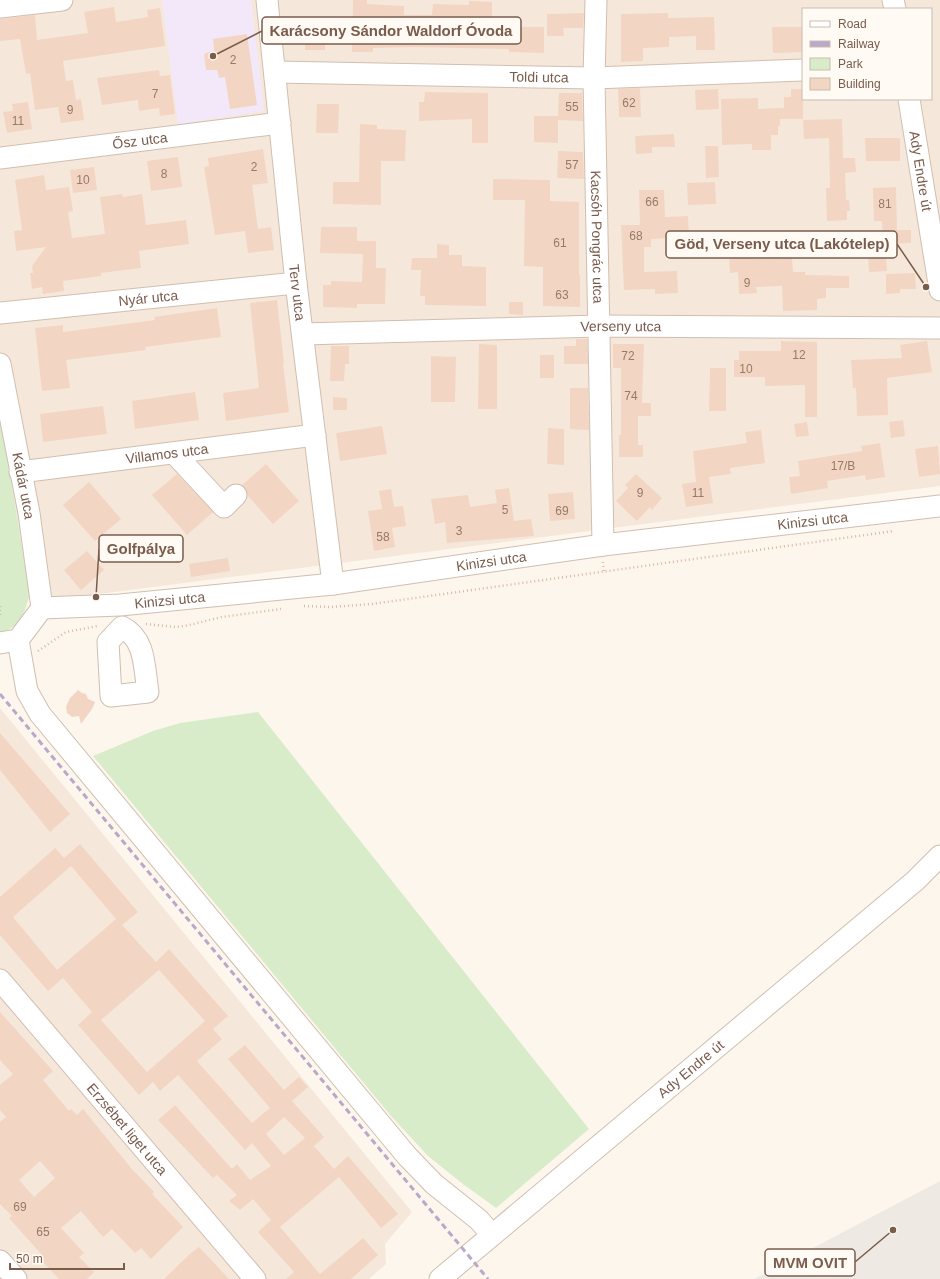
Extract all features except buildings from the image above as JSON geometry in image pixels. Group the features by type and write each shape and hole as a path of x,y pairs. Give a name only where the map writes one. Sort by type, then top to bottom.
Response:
{"street":[{"path":"0,8 62,0"},
{"name":"Terv utca","path":"267,0 296,283 332,584"},
{"name":"Kacsóh Pongrác utca","path":"596,0 594,78 602,545"},
{"name":"Toldi utca","path":"275,72 594,78 802,70"},
{"name":"Ady Endre út","path":"909,100 940,290"},
{"name":"Ősz utca","path":"0,158 280,123"},
{"name":"Nyár utca","path":"0,313 296,283"},
{"name":"Verseny utca","path":"303,334 599,326 940,328"},
{"name":"Kádár utca","path":"0,364 29,513 42,608"},
{"name":"Villamos utca","path":"20,472 315,435"},
{"path":"174,453 224,507 236,496"},
{"name":"Kinizsi utca","path":"42,608 121,618 332,584 602,545 940,506"},
{"path":"42,608 13,646 27,691 40,714 407,1156 434,1184 479,1220 492,1235"},
{"name":"Ady Endre út","path":"440,1279 915,880 940,856"},
{"name":"Erzsébet liget utca","path":"0,980 255,1279"},
{"path":"0,1260 16,1279"}],"path":[{"path":"298,607 331,608 372,604 895,531"},
{"path":"0,606 0,616"},
{"path":"13,646 43,649 61,635 71,630 121,618 132,622 181,627 222,617 283,608"}],"shaded area":[{"path":"0,0 940,0 940,486 52,600 30,593 0,416"},
{"path":"162,0 251,0 264,111 178,124"},
{"path":"0,708 412,1212 385,1244 386,1264 369,1279 0,1279"},
{"path":"940,1181 940,1279 754,1279"}],"green space":[{"path":"0,416 30,593 21,618 13,627 0,634"},
{"path":"258,712 589,1129 496,1208 428,1156 391,1116 93,756 153,731 180,723"}],"railway":[{"path":"0,694 488,1279"}],"place":[{"name":"Karácsony Sándor Waldorf Óvoda","path":"213,56"},
{"name":"Göd, Verseny utca (Lakótelep)","path":"926,287"},
{"name":"Golfpálya","path":"96,597"},
{"name":"MVM OVIT","path":"893,1230"}]}
